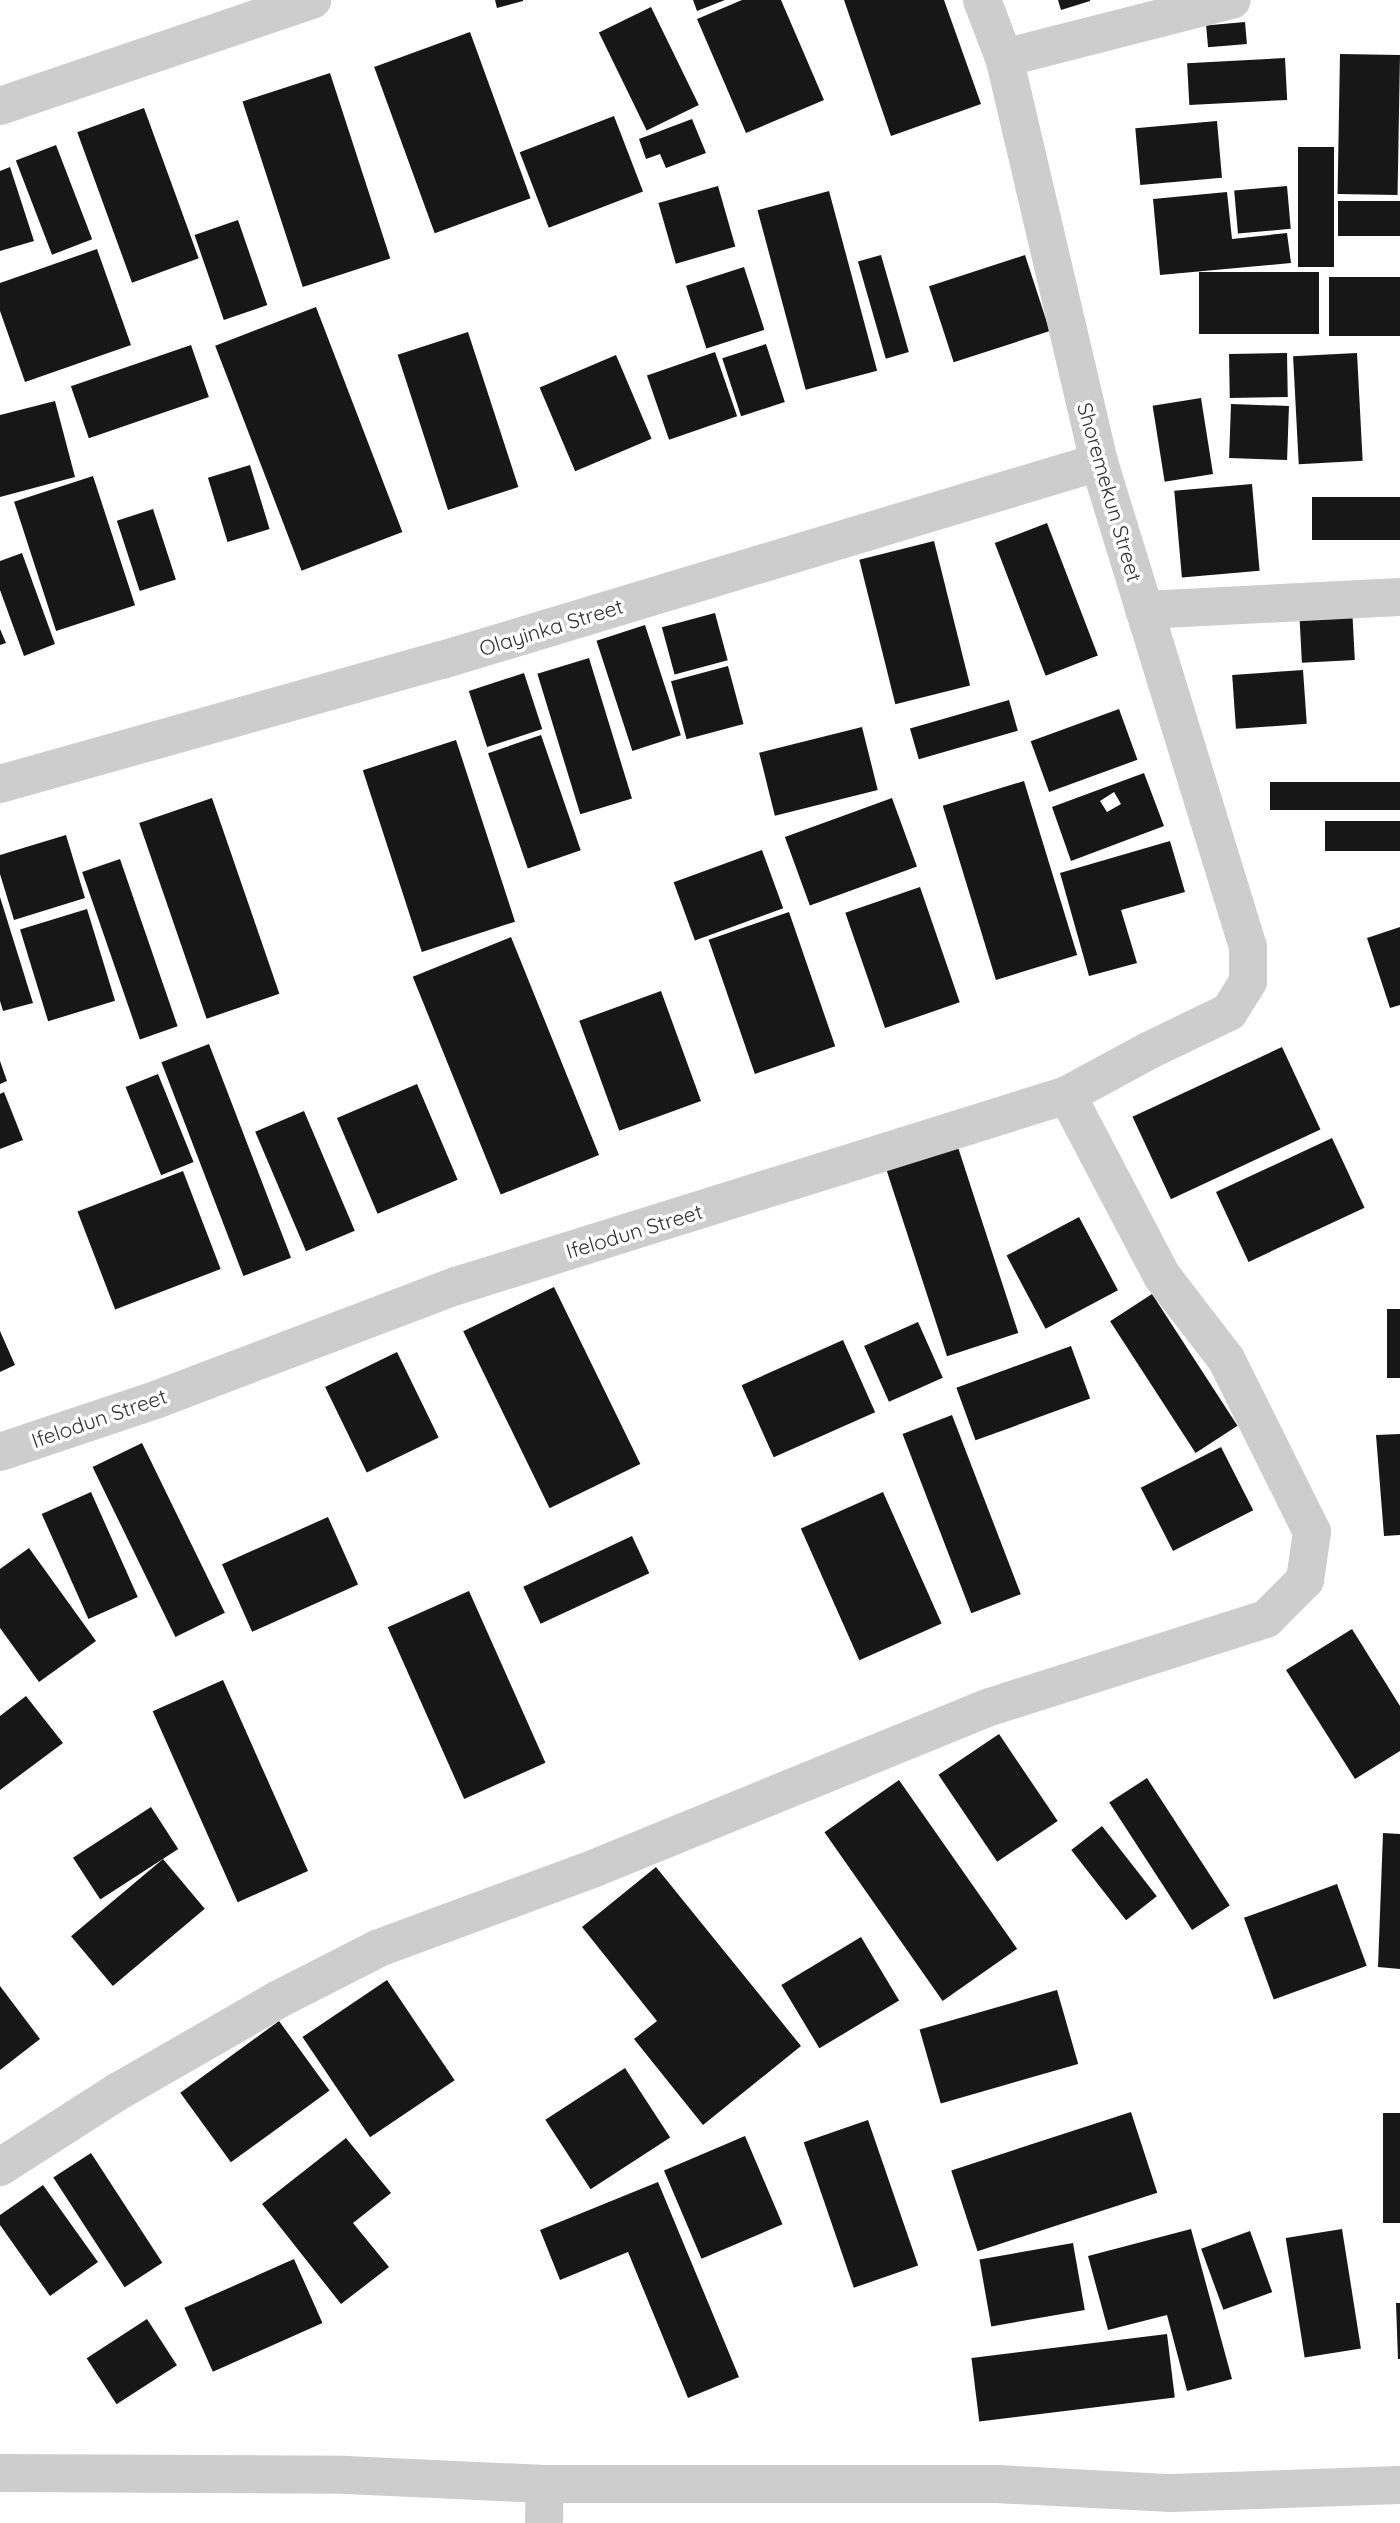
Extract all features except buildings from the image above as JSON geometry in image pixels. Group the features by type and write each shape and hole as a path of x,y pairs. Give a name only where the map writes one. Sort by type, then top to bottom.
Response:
{"street":[{"name":"Shoremekun Street","path":"982,0 1004,58 1099,462 1248,947 1248,981"},
{"path":"1004,58 1232,0"},
{"path":"0,106 292,3"},
{"name":"Olayinka Street","path":"0,784 442,660 1099,462"},
{"path":"1144,610 1400,597"},
{"name":"Ifelodun Street","path":"0,1452 158,1399 456,1286 1067,1095 1148,1051 1229,1012 1248,981"},
{"path":"0,2167 119,2091 220,2032 379,1948 595,1868 990,1707 1266,1619 1305,1580 1312,1532 1226,1359 1162,1276 1067,1095"},
{"path":"0,2473 346,2475 545,2484 997,2484 1172,2508 1400,2485"},
{"path":"544,2523 545,2484"}]}
